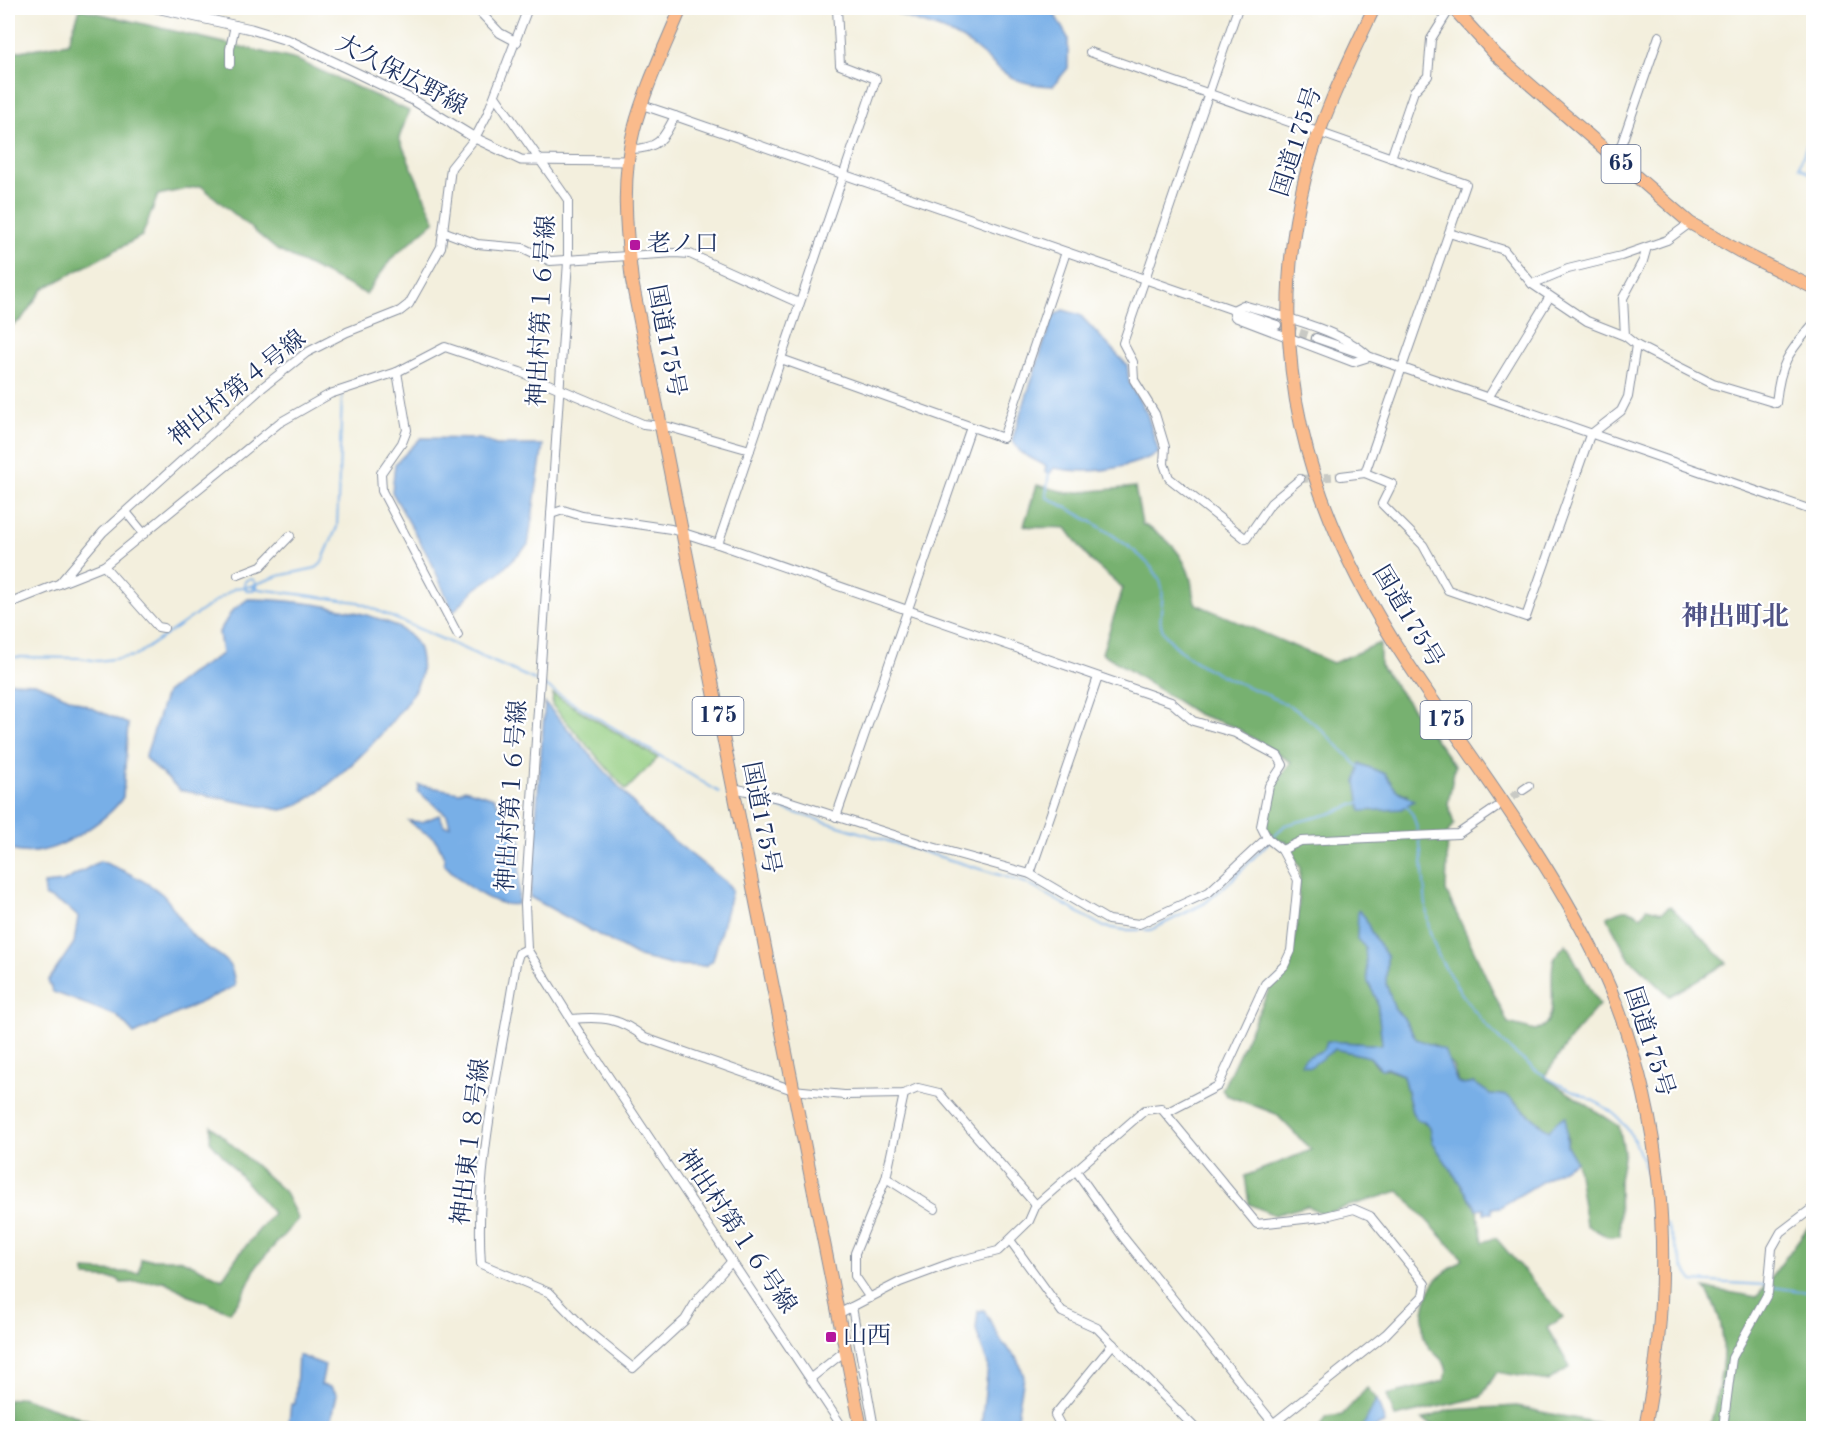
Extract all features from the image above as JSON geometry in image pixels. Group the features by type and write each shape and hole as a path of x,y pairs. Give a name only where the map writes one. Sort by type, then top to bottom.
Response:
{"main road":[{"name":"国道175号","path":"681,8 642,105 629,155 626,224 629,258 659,425 683,533 861,1428"},
{"name":"国道175号","path":"1374,8 1319,132 1296,219 1289,338 1294,391 1303,441 1315,484 1337,536 1369,600 1402,656 1537,855 1592,948 1626,1030 1642,1078 1654,1139 1663,1237 1659,1346 1646,1428"},
{"name":"65","path":"1453,8 1496,55 1690,223 1739,251 1814,288"}],"street":[{"name":"大久保広野線","path":"156,8 235,25 290,41 413,100 476,138 521,160 541,162 629,155"},
{"path":"476,8 500,33 517,42"},
{"name":"神出村第４号線","path":"58,585 103,532 263,387 306,353 347,332 400,311 409,304 441,247 445,232 451,168 476,138 517,42 528,8"},
{"path":"718,544 876,79 840,65 837,8"},
{"path":"1238,8 1123,343 1133,362 1134,380 1155,414 1165,447 1164,464 1169,478 1246,539 1271,503 1300,479"},
{"path":"1391,158 1414,91 1428,76 1431,39 1448,8"},
{"path":"231,64 230,49 235,25"},
{"path":"1616,159 1659,36"},
{"path":"1090,52 1466,184 1365,472"},
{"name":"神出村第１６号線","path":"495,96 568,200 568,261 525,904 527,949 843,1428"},
{"path":"642,105 1277,325"},
{"path":"629,155 664,139 675,116"},
{"path":"1532,284 1568,269 1621,256 1667,240 1690,223"},
{"path":"445,232 477,244 523,248 550,261 690,254 800,303"},
{"path":"1449,233 1504,250 1532,284 1549,298 1587,321 1625,336 1636,345 1713,384 1776,403 1778,376 1788,352 1814,322"},
{"path":"1625,336 1623,298 1643,261 1647,247"},
{"path":"781,359 1003,438 1066,252"},
{"path":"1488,398 1549,298"},
{"path":"1233,310 1243,305 1290,319 1359,346 1369,357"},
{"path":"1233,310 1235,317 1353,362 1369,357"},
{"path":"1316,338 1814,511"},
{"path":"1341,476 1365,472 1392,484 1382,504 1423,545 1448,591 1526,617 1590,435 1621,411 1628,397 1636,345"},
{"path":"8,604 104,566 279,423 330,394 397,372 445,347 520,372 643,424 659,425 750,450"},
{"path":"397,372 407,430 402,443 381,473 382,491 458,635"},
{"path":"836,817 971,427"},
{"path":"550,514 563,510 582,516 672,529 718,544 1171,702 1193,722 1235,733 1278,756 1283,765 1269,786 1260,826 1267,838 1281,850 1298,880 1291,951 1284,966 1265,984 1218,1086 1166,1113"},
{"path":"126,512 144,534"},
{"path":"238,576 261,566 290,536"},
{"path":"104,566 158,627 164,628"},
{"path":"1030,874 1098,677"},
{"path":"733,788 779,798 925,845 1030,874 1108,920 1139,924 1209,892 1267,838"},
{"path":"1281,850 1301,841 1458,834 1496,808"},
{"name":"神出東１８号線","path":"527,949 519,953 516,963 488,1134 478,1228 481,1264 550,1293 584,1328 633,1368 685,1320 697,1300 732,1261"},
{"path":"572,1019 592,1017 627,1023 645,1038 793,1090 844,1095 904,1094 918,1088 939,1093 1036,1205"},
{"path":"870,1298 855,1276 855,1253 886,1178 904,1094"},
{"path":"838,1314 900,1282 954,1262 998,1251 1029,1221 1036,1205 1077,1172 1145,1110 1161,1108 1257,1224 1322,1217 1354,1209 1370,1216 1425,1284 1423,1296 1386,1334 1276,1426 1263,1428"},
{"path":"1077,1172 1124,1237 1276,1426"},
{"path":"886,1178 935,1209"},
{"path":"1723,1428 1732,1358 1768,1293 1772,1248 1782,1232 1814,1207"},
{"path":"1010,1240 1062,1312 1096,1329 1196,1428"},
{"path":"852,1307 874,1428"},
{"path":"1062,1428 1055,1414 1113,1344"},
{"path":"811,1378 845,1351"}],"green space":[{"path":"80,9 297,60 409,111 399,138 435,221 392,258 366,294 277,250 201,186 158,195 142,236 43,289 21,320 8,328 8,53 68,43"},
{"path":"1037,485 1069,493 1135,487 1142,524 1167,540 1179,554 1188,570 1196,604 1333,663 1380,643 1380,665 1455,766 1448,804 1454,824 1448,832 1446,891 1508,1023 1535,1030 1544,1026 1551,1010 1554,959 1566,944 1599,1005 1573,1035 1544,1077 1619,1126 1624,1151 1619,1180 1620,1236 1608,1237 1586,1225 1576,1161 1567,1146 1568,1137 1557,1121 1549,1131 1507,1096 1490,1094 1474,1083 1464,1085 1458,1082 1453,1066 1435,1045 1421,1043 1416,1039 1403,1017 1395,1010 1386,984 1387,956 1371,933 1365,917 1368,982 1377,1000 1381,1045 1344,1042 1305,1058 1324,1056 1335,1049 1370,1057 1376,1066 1403,1075 1412,1112 1431,1128 1433,1143 1477,1209 1483,1242 1496,1238 1563,1317 1547,1328 1570,1367 1548,1381 1497,1372 1481,1397 1395,1417 1387,1395 1444,1381 1445,1364 1429,1347 1424,1336 1424,1312 1434,1283 1463,1259 1399,1191 1323,1214 1307,1206 1274,1215 1249,1204 1245,1176 1311,1150 1276,1114 1226,1095 1222,1090 1270,988 1290,967 1298,918 1300,868 1286,841 1275,840 1266,827 1276,783 1291,762 1235,727 1197,714 1102,653 1123,588 1090,560 1066,528 1024,525","holes":["1361,764 1385,774 1396,790 1408,795 1356,782"]},
{"path":"553,694 658,758 626,790 552,705"},
{"path":"1670,906 1727,963 1670,996 1629,958 1607,917 1624,910 1641,916 1647,908 1662,912"},
{"path":"211,1126 284,1191 298,1219 257,1265 243,1295 230,1312 192,1297 164,1281 121,1283 118,1279 85,1277 85,1270 139,1273 141,1259 180,1259 222,1279 273,1213 210,1141"},
{"path":"1813,1220 1813,1428 1710,1428 1721,1374 1723,1340 1715,1305 1705,1288 1757,1297"},
{"path":"1367,1388 1377,1399 1362,1428 1319,1428 1327,1417 1342,1415"},
{"path":"21,1397 111,1428 8,1428 8,1400"},
{"path":"1517,1406 1618,1428 1447,1427 1422,1420 1449,1410"}],"water":[{"path":"888,8 1051,8 1068,38 1068,68 1053,86 1019,80 997,68 967,42 944,30 904,17"},
{"path":"1063,310 1080,315 1127,365 1129,382 1147,414 1159,453 1121,467 1094,471 1054,468 1050,473 1045,471 1046,466 1021,453 1012,440 1053,316"},
{"path":"421,438 480,439 496,445 543,445 528,545 499,573 475,589 453,612 432,563 392,492 395,464"},
{"path":"248,599 312,604 363,614 404,631 418,646 420,655 420,678 412,694 381,735 317,793 297,805 281,810 180,790 145,758 166,693 190,674 222,654 219,632 232,611"},
{"path":"8,682 35,683 128,724 123,797 109,813 88,829 65,842 40,851 26,852 8,849"},
{"path":"545,703 648,820 728,884 732,890 713,960 706,966 671,965 639,957 530,897"},
{"path":"1360,764 1385,774 1396,790 1414,801 1401,809 1361,811 1356,782"},
{"path":"419,785 459,792 465,789 494,798 521,840 518,904 508,904 487,898 458,878 443,863 445,860 434,838 409,821 422,822 439,815 445,826 450,826 447,815 418,792"},
{"path":"100,861 132,875 162,894 196,939 227,962 234,976 235,986 134,1034 117,1016 53,992 48,981 74,943 78,917 67,907 45,896 44,884 63,882"},
{"path":"1358,910 1365,917 1371,933 1387,956 1386,984 1395,1010 1403,1017 1416,1039 1444,1050 1457,1082 1464,1085 1474,1083 1490,1094 1507,1096 1549,1131 1557,1121 1566,1116 1567,1146 1576,1161 1500,1207 1492,1208 1492,1213 1484,1213 1484,1208 1477,1209 1433,1143 1430,1128 1424,1121 1417,1120 1412,1112 1403,1075 1387,1068 1381,1069 1370,1057 1335,1049 1310,1067 1301,1064 1305,1058 1324,1050 1327,1041 1381,1045 1382,1043 1377,1000 1368,982 1365,947 1357,939"},
{"path":"984,1310 1002,1342 1019,1361 1024,1377 1015,1428 981,1428 988,1365 976,1330 978,1311"},
{"path":"298,1355 325,1365 321,1385 331,1387 337,1394 330,1428 288,1428 291,1404 295,1404"},
{"path":"1377,1399 1385,1423 1374,1428 1362,1428"}],"waterway":[{"path":"1814,124 1799,167 1811,174 1814,179"},
{"path":"251,586 278,576 316,568 321,564 337,527 342,397"},
{"path":"1049,472 1046,497 1113,535 1131,548 1157,575 1163,594 1161,625 1167,637 1181,651 1212,671 1298,711 1362,770"},
{"path":"252,579 255,580 256,585 255,590 248,591 245,590 244,583 245,580 252,579"},
{"path":"8,657 80,658 98,661 135,656 235,588 251,586 358,602 537,681"},
{"path":"542,684 719,792"},
{"path":"740,796 1026,883 1104,927 1125,930 1151,930 1205,903 1235,877 1285,825 1329,814 1361,802"},
{"path":"1405,805 1412,813 1417,827 1430,932 1441,961 1460,992 1506,1046 1548,1078 1606,1108 1622,1122 1637,1146 1653,1192"},
{"path":"1667,1225 1683,1267 1693,1281 1766,1285"},
{"path":"1772,1287 1814,1293"}],"tunnel":[{"path":"1277,325 1316,338"},
{"path":"1300,479 1341,476"},
{"path":"1502,804 1523,790"}],"place":[{"name":"老ノ口","path":"635,245"},
{"name":"山西","path":"831,1337"}],"district":[{"name":"神出町北","path":"1735,617"}]}
